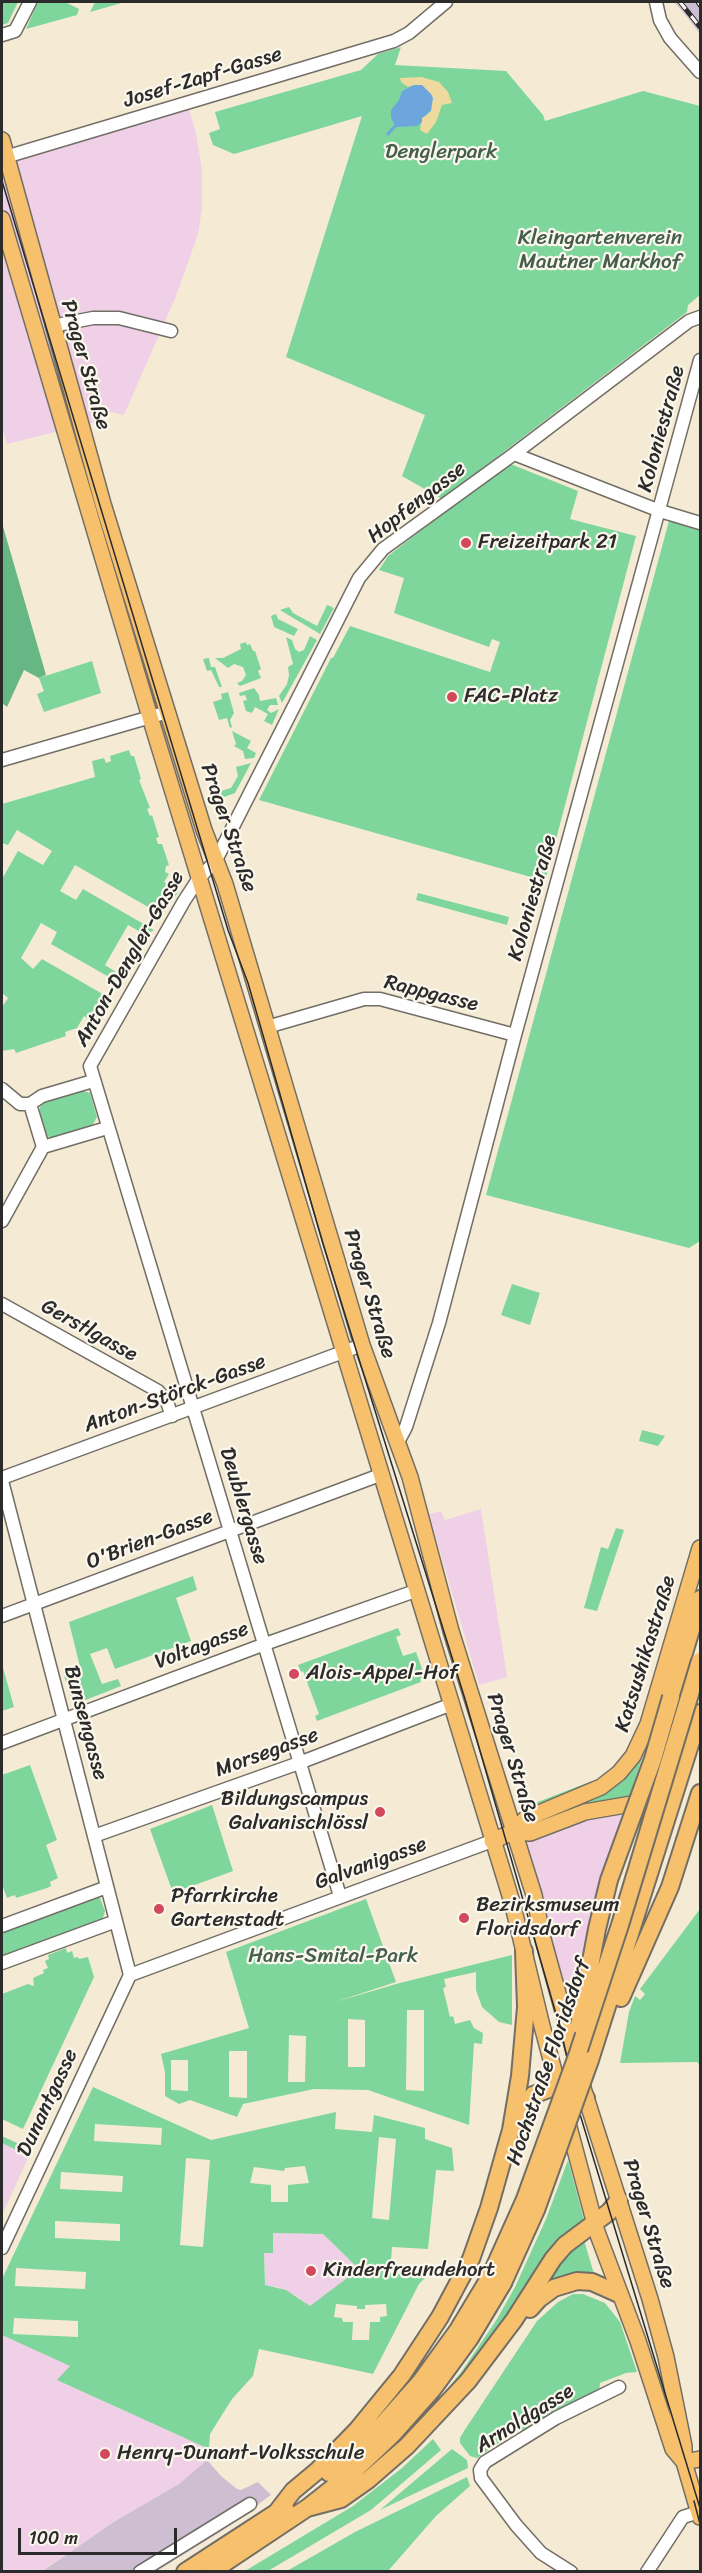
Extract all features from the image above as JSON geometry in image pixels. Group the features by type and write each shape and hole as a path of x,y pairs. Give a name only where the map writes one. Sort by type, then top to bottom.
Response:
{"highway":[{"path":"577,2056 580,2012 603,1902 616,1858 653,1759 700,1599"},
{"name":"Hochstraße Floridsdorf","path":"464,2334 514,2227 577,2056 620,1925 700,1661"},
{"name":"Hochstraße Floridsdorf","path":"464,2334 503,2283 537,2210 603,2023 700,1713"},
{"path":"603,2023 620,2002 670,1887 700,1793"},
{"path":"276,2512 293,2491 334,2454 378,2405 434,2327 471,2259 495,2189 511,2130 520,2076 526,2007 527,1971 524,1951"},
{"path":"511,2130 518,2113 533,2095 564,2087 586,2098"},
{"path":"307,2508 341,2499 389,2463 442,2411 514,2320 553,2259 565,2245 615,2207 619,2200"},
{"path":"514,2320 530,2310 538,2299 564,2283 588,2281 619,2294"},
{"path":"211,2571 307,2508 354,2471 393,2434 432,2390 464,2334"},
{"path":"185,2571 276,2512 343,2462 382,2425 464,2334"}],"main road":[{"name":"Prager Straße","path":"2,140 4,157 103,504 215,862 225,884 362,1345 410,1477 451,1631 534,1895 543,1939 586,2098 666,2357 684,2446 684,2462 700,2514"},
{"name":"Prager Straße","path":"2,219 150,717 512,1902 595,2223 638,2341 673,2449 684,2462"},
{"path":"246,1029 267,1027"},
{"path":"380,1475 390,1453 397,1444"},
{"name":"Katsushikastraße","path":"513,1832 525,1819 602,1787 619,1773 633,1756 648,1724 700,1548"},
{"path":"492,1842 513,1832 530,1833 585,1812 646,1800 659,1792 669,1780 677,1764 700,1687"},
{"path":"684,2462 700,2459"}],"street":[{"path":"2,35 15,31 30,2"},
{"name":"Josef-Zapf-Gasse","path":"4,157 393,41 409,33 446,2"},
{"path":"656,2 660,21 670,38 700,72"},
{"name":"Hopfengasse","path":"215,862 360,578 383,549 514,454 689,321 700,317"},
{"path":"52,326 93,318 119,318 171,331"},
{"name":"Koloniestraße","path":"397,1444 406,1427 439,1323 515,1035 700,360"},
{"path":"514,454 660,512 700,522"},
{"path":"2,760 168,712"},
{"name":"Anton-Dengler-Gasse","path":"93,1081 90,1066 199,878 215,862"},
{"name":"Rappgasse","path":"267,1027 364,999 380,999 515,1035"},
{"path":"2,1089 20,1104 30,1104 42,1096 93,1081"},
{"name":"Deublergasse","path":"93,1081 231,1530 340,1896"},
{"path":"30,1104 43,1147"},
{"path":"2,1221 43,1147 107,1128"},
{"name":"Gerstlgasse","path":"2,1304 158,1391 167,1402 172,1416"},
{"name":"Anton-Störck-Gasse","path":"2,1480 362,1345"},
{"name":"O'Brien-Gasse","path":"2,1616 380,1475"},
{"name":"Bunsengasse","path":"2,1480 130,1975"},
{"name":"Voltagasse","path":"2,1743 265,1644 418,1590"},
{"name":"Morsegasse","path":"94,1836 300,1763 452,1704"},
{"name":"Galvanigasse","path":"130,1975 492,1842"},
{"path":"2,1926 107,1887"},
{"path":"2,1963 116,1921"},
{"name":"Dunantgasse","path":"2,2248 130,1975"},
{"name":"Arnoldgasse","path":"571,2571 542,2553 516,2525 481,2478 480,2470 485,2462 556,2418 619,2387"},
{"path":"140,2571 250,2504"},
{"path":"647,2571 683,2517 700,2514"}],"shaded area":[{"path":"674,2 700,2 700,34 684,13"},
{"path":"188,106 196,133 202,170 202,208 198,234 176,296 124,415 112,412 100,421 7,444 2,427 2,156"},
{"path":"481,1509 507,1677 479,1685 429,1514 441,1511 445,1520"},
{"path":"628,1800 598,1886 575,1999 562,2045 513,1840"},
{"path":"2,2143 29,2156 2,2215"},
{"name":"Kinderfreundehort","path":"273,2233 323,2234 359,2269 310,2307 297,2296 277,2287 265,2286 264,2252"},
{"name":"Henry-Dunant-Volksschule","path":"2,2335 71,2366 58,2380 209,2449 207,2460 179,2484 41,2571 2,2572"},
{"path":"207,2460 237,2489 241,2490 258,2482 271,2495 220,2532 157,2571 41,2572 114,2522 179,2484"}],"green space":[{"path":"2,2 18,2 8,23 2,25"},
{"path":"38,2 65,2 79,9 77,15 26,29"},
{"path":"95,2 125,2 90,12"},
{"path":"401,47 395,65 506,71 543,115 545,121 643,91 700,106 700,295 688,305 687,312 442,499 402,476 425,415 286,357 362,116 234,154 213,145 209,133 220,129 215,112 361,70 378,54"},
{"name":"FAC-Platz","path":"508,463 578,491 570,519 636,536 545,881 259,800 331,658 350,626 490,672 500,642 492,639 489,647 394,613 404,578 379,570 388,556"},
{"path":"669,521 700,530 700,1241 689,1248 486,1195"},
{"path":"2,523 46,675 39,678 24,670 7,707 2,703"},
{"path":"327,605 334,608 320,634 280,610 289,607 293,613 317,626"},
{"path":"276,614 278,619 298,629 294,636 274,627 271,616"},
{"path":"310,636 317,640 282,703 279,696 287,684 288,667 293,664 286,637 292,640 295,649 299,652 304,650"},
{"path":"246,642 255,651 261,669 258,671 261,678 240,686 237,683 242,681 246,675 243,667 234,664 228,668 215,658 223,658 241,649 240,644"},
{"path":"209,658 211,667 215,667 222,687 219,687 211,670 207,671 203,659"},
{"path":"92,661 101,693 44,712 37,694 44,691 39,678"},
{"path":"254,688 260,701 276,698 278,705 270,705 267,710 271,713 279,709 272,725 264,721 268,714 255,707 252,713 246,711 243,701 247,700 245,695 240,696 239,693"},
{"path":"228,692 234,713 230,720 232,727 230,728 227,718 219,720 213,702 222,699 221,694"},
{"path":"232,731 251,741 247,748 256,753 254,758 245,759 243,751 234,746 236,744"},
{"path":"129,750 131,756 134,756 141,779 139,780 150,808 147,809 150,816 152,815 159,837 156,838 158,844 162,844 169,865 166,866 165,872 169,874 164,882 179,891 162,915 75,865 60,891 76,900 83,889 154,930 146,935 128,925 105,965 122,976 123,985 51,944 57,932 41,923 21,958 33,969 42,959 113,1000 99,1026 84,1016 77,1028 65,1032 66,1036 16,1053 14,1049 2,1051 2,1007 8,998 2,993 2,879 18,851 43,865 52,851 17,830 8,845 2,843 2,804 95,777 92,761 104,758 106,763 111,761 110,756"},
{"path":"251,763 235,793 216,800 214,793 231,788 238,776 236,767"},
{"path":"418,893 509,917 507,925 416,900"},
{"path":"81,1090 90,1093 97,1117 92,1126 60,1137 49,1137 43,1133 39,1118 40,1107 45,1102"},
{"path":"512,1284 540,1293 530,1325 501,1315"},
{"path":"642,1430 665,1436 658,1446 639,1441"},
{"path":"616,1528 624,1530 597,1611 584,1608 601,1547 608,1549"},
{"path":"193,1576 197,1590 176,1598 191,1641 115,1669 107,1648 90,1654 102,1684 118,1679 121,1686 73,1705 63,1672 80,1667 69,1622"},
{"path":"398,1628 401,1635 396,1637 403,1656 416,1652 425,1677 420,1679 421,1682 317,1721 315,1716 319,1714 303,1671 301,1672 298,1665"},
{"path":"2,1664 14,1707 2,1711"},
{"path":"646,1746 629,1798 537,1825 535,1821 589,1800"},
{"path":"30,1765 57,1840 46,1845 58,1878 50,1882 51,1886 47,1888 16,1898 15,1895 7,1898 2,1884 2,1775"},
{"path":"592,1781 594,1784 531,1811 530,1805"},
{"path":"212,1805 233,1871 173,1893 150,1829"},
{"path":"95,1896 100,1898 105,1911 102,1921 2,1959 2,1929"},
{"name":"Hans-Smital-Park","path":"366,1899 396,1982 335,2002 512,1955 512,2025 499,2022 482,2007 476,1990 476,1972 444,1979 446,1987 443,1988 450,2017 453,2016 455,2024 470,2020 474,2028 483,2033 482,2044 474,2043 469,2125 368,2090 314,2089 243,2104 237,2117 190,2100 179,2104 165,2096 165,2072 161,2054 249,2028 226,1952","holes":["407,2010 424,2010 424,2091 406,2090","348,2019 365,2020 365,2067 348,2067","289,2035 306,2036 305,2082 288,2082","229,2051 247,2051 247,2098 229,2097","171,2060 188,2060 188,2091 171,2090"]},
{"path":"700,1909 700,2065 697,2062 620,2063 629,2012 635,1996 640,2000 645,1994 640,1989"},
{"path":"66,1948 67,1953 72,1951 74,1958 88,1957 94,1977 23,2129 2,2119 2,1994 28,1984 34,1986 33,1978 44,1973 43,1970 48,1968 45,1961 49,1959 48,1955"},
{"path":"93,2087 211,2140 336,2112 335,2129 372,2132 374,2115 425,2128 425,2139 452,2148 454,2171 436,2170 428,2249 392,2247 390,2273 427,2276 419,2284 373,2374 259,2349 253,2376 232,2399 210,2434 209,2449 57,2380 70,2366 2,2335 2,2279","holes":["95,2124 162,2128 161,2145 94,2141","379,2137 396,2139 389,2220 372,2218","186,2158 210,2160 203,2247 180,2245","305,2166 309,2183 288,2185 288,2202 271,2202 271,2185 250,2183 254,2167 284,2171 285,2168","61,2172 123,2176 122,2192 60,2189","55,2221 120,2224 120,2241 55,2238","273,2233 323,2234 359,2269 310,2306 286,2290 265,2285 264,2253 273,2253","16,2268 86,2272 85,2289 15,2286","336,2304 357,2306 357,2309 365,2309 365,2305 386,2304 387,2316 380,2317 380,2322 370,2322 369,2340 352,2340 353,2322 343,2322 342,2318 334,2317","14,2318 78,2321 78,2337 13,2334"]},
{"path":"2,2136 32,2150 29,2156 2,2143"},
{"path":"568,2160 584,2220 569,2231 555,2246 506,2323 466,2375 431,2409 462,2371 497,2319 515,2287 546,2219"},
{"path":"583,2237 595,2277 571,2274 546,2283 562,2257"},
{"path":"573,2294 583,2294 605,2303 620,2322 637,2372 626,2373 600,2383 599,2391 521,2432 519,2429 477,2458 470,2456 460,2443 464,2431 537,2321 558,2302"},
{"path":"433,2439 441,2450 371,2510 268,2571 245,2571 353,2506 402,2468"},
{"path":"452,2449 467,2460 468,2468 380,2510"},
{"path":"467,2477 470,2486 436,2516 388,2571 287,2571 355,2532"}],"sand":[{"path":"421,77 439,82 448,92 452,103 442,105 436,122 427,134 420,130 422,118 427,115 414,85 408,87 401,82 400,78"}],"water":[{"path":"414,85 422,85 431,94 433,98 431,111 422,118 422,122 417,126 396,127 391,118 391,110 399,100 402,91"}],"waterway":[{"path":"388,134 395,126"}],"tram line":[{"path":"2,181 228,930 248,983 323,1244 465,1699 561,2031 579,2111 700,2508"},
{"path":"694,2501 700,2524"}],"railway":[{"path":"680,2 700,27"}],"place":[{"name":"Freizeitpark 21","path":"466,543"},
{"name":"FAC-Platz","path":"452,697"},
{"name":"Alois-Appel-Hof","path":"294,1674"},
{"name":"Bildungscampus Galvanischlössl","path":"380,1812"},
{"name":"Pfarrkirche Gartenstadt","path":"159,1909"},
{"name":"Bezirksmuseum Floridsdorf","path":"464,1918"},
{"name":"Kinderfreundehort","path":"311,2271"},
{"name":"Henry-Dunant-Volksschule","path":"105,2454"}],"park label":[{"name":"Denglerpark","path":"441,153"},
{"name":"Kleingartenverein Mautner Markhof","path":"600,251"}]}
